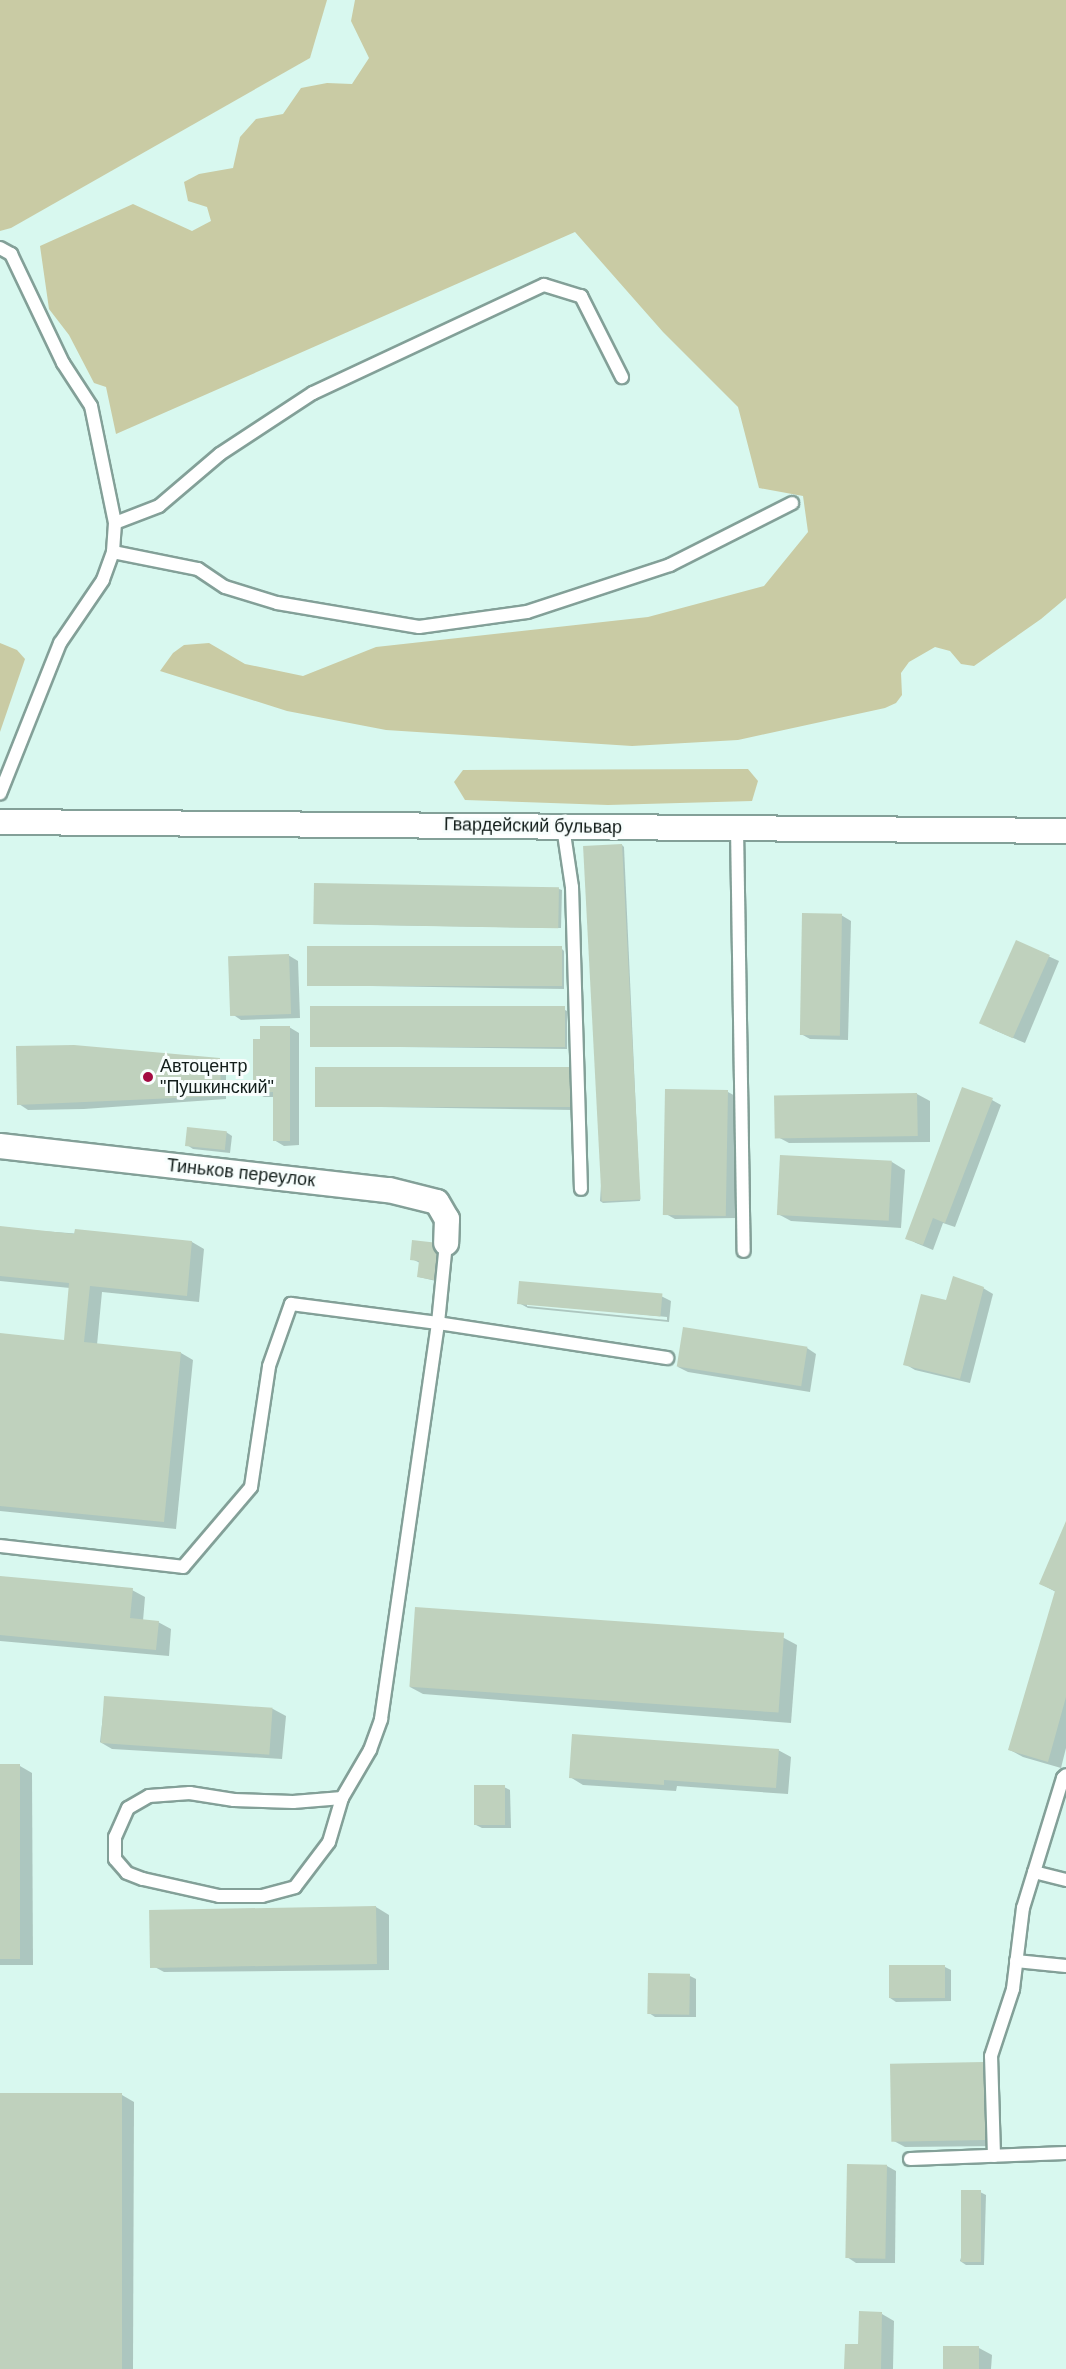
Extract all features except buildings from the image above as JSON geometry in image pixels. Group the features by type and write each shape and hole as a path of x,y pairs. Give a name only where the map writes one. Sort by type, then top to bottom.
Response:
{"street":[{"name":"Гвардейский бульвар","path":"0,822 1066,831"},
{"name":"Тиньков переулок","path":"0,1146 389,1190 437,1202 447,1219 446,1243"}],"lane":[{"path":"0,248 11,254 63,363 92,406 114,523 113,552 103,580 60,643 0,794"},
{"path":"114,523 159,506 220,454 313,393 544,285 581,296 622,377"},
{"path":"113,552 198,569 225,587 277,603 419,627 527,612 659,568 792,503"},
{"path":"563,826 572,887 581,1189"},
{"path":"737,828 744,1251"},
{"path":"342,1798 293,1802 234,1800 190,1793 149,1796 128,1808 115,1837 115,1859 127,1873 143,1879 219,1896 262,1896 295,1887 329,1842 342,1798 370,1750 381,1719 438,1323 446,1243"},
{"path":"0,1546 183,1567 251,1487 269,1366 291,1304 438,1323 667,1358"},
{"path":"994,2156 991,2056 1013,1989 1023,1908 1066,1763"},
{"path":"1034,1872 1066,1880"},
{"path":"1016,1961 1066,1966"},
{"path":"910,2159 1066,2152"}],"green space":[{"path":"0,0 327,0 310,58 11,228 0,231"},
{"path":"355,0 1066,0 1066,598 1041,619 974,666 961,664 950,651 935,647 909,662 901,673 902,695 896,703 885,708 738,740 632,746 386,730 287,711 160,671 173,653 184,645 209,643 245,664 303,676 376,647 648,617 764,586 808,532 803,496 759,488 738,407 663,332 575,232 116,434 106,387 94,383 69,335 49,309 40,246 133,204 192,231 211,221 207,207 188,201 184,182 199,174 233,168 240,137 256,119 283,114 301,88 327,83 352,84 369,58 351,21"},
{"path":"0,643 17,650 25,659 0,732"},
{"path":"748,769 758,781 752,801 608,805 465,800 454,782 463,770"}],"place":[{"name":"Автоцентр \"Пушкинский\"","path":"148,1077"}]}
